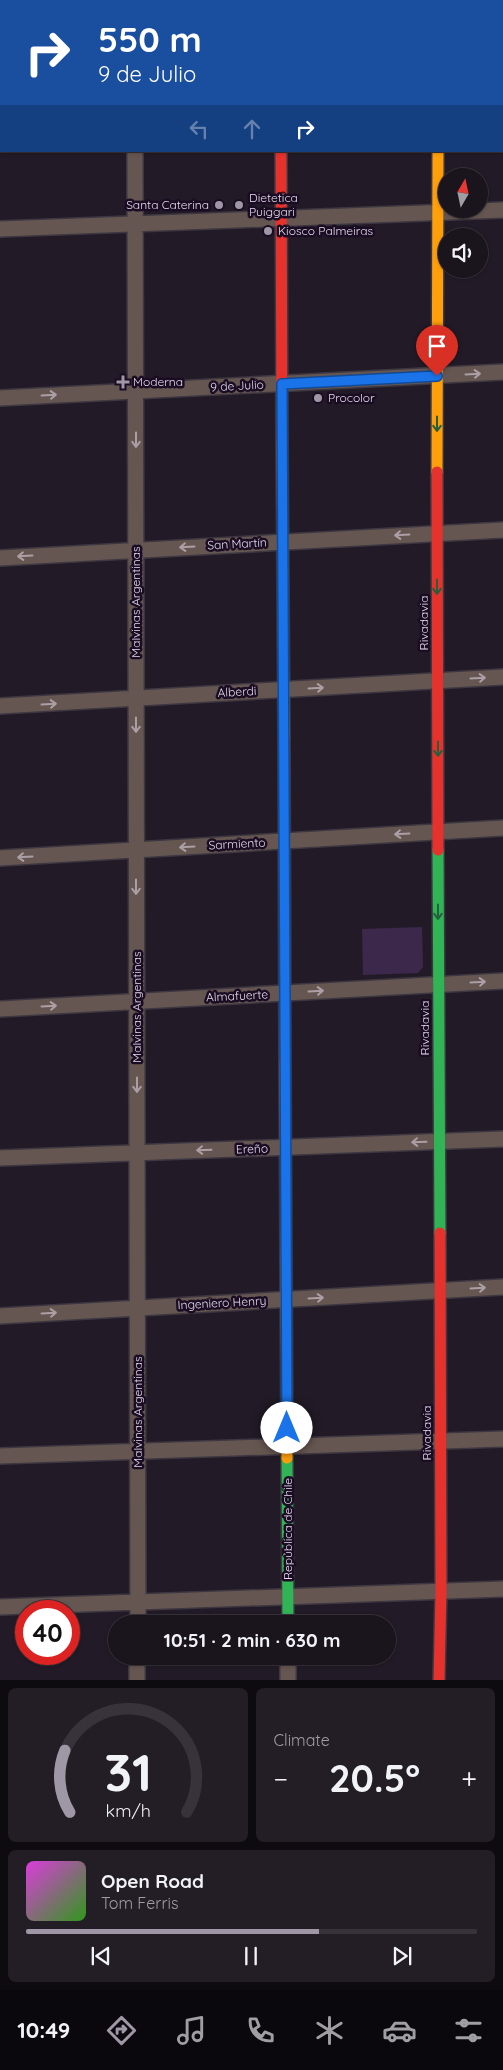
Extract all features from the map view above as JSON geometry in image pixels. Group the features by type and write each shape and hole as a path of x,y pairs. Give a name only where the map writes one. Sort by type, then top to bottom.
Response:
{"street":[{"name":"Malvinas Argentinas","path":"135,152 138,1615"},
{"name":"República de Chile","path":"281,152 288,1615"},
{"name":"Rivadavia","path":"438,152 438,168"},
{"path":"488,210 503,210"},
{"path":"0,229 438,212"},
{"name":"Rivadavia","path":"438,212 437,533 441,1592 439,1680"},
{"name":"9 de Julio","path":"0,398 503,372"},
{"name":"San Martín","path":"0,558 503,530"},
{"name":"Alberdi","path":"0,706 503,677"},
{"name":"Sarmiento","path":"0,858 503,828"},
{"name":"Almafuerte","path":"0,1009 503,981"},
{"name":"Ereño","path":"0,1158 503,1139"},
{"name":"Ingeniero Henry","path":"0,1316 503,1287"},
{"path":"0,1456 503,1439"},
{"path":"0,1607 503,1589"},
{"path":"137,1665 137,1680"},
{"path":"288,1665 288,1680"}],"shaded area":[{"path":"422,927 423,967 418,973 363,975 362,929"}],"traffic: fast":[{"path":"438,850 440,1233"},
{"path":"287,1458 288,1615"}],"traffic: slow":[{"path":"437,472 438,152"},
{"path":"282,442 284,737"},
{"path":"285,1063 287,1458"}],"traffic: jam":[{"path":"281,152 282,442"},
{"path":"437,472 438,850"},
{"path":"284,737 285,1063"},
{"path":"439,1680 441,1591 440,1233"}],"place":[{"name":"Santa Caterina","path":"219,205"},
{"name":"Dietetica Puiggari","path":"239,205"},
{"name":"Kiosco Palmeiras","path":"268,231"},
{"name":"Moderna","path":"123,382"},
{"name":"Procolor","path":"318,398"}],"route":[{"path":"287,1428 282,384 437,376"}]}
